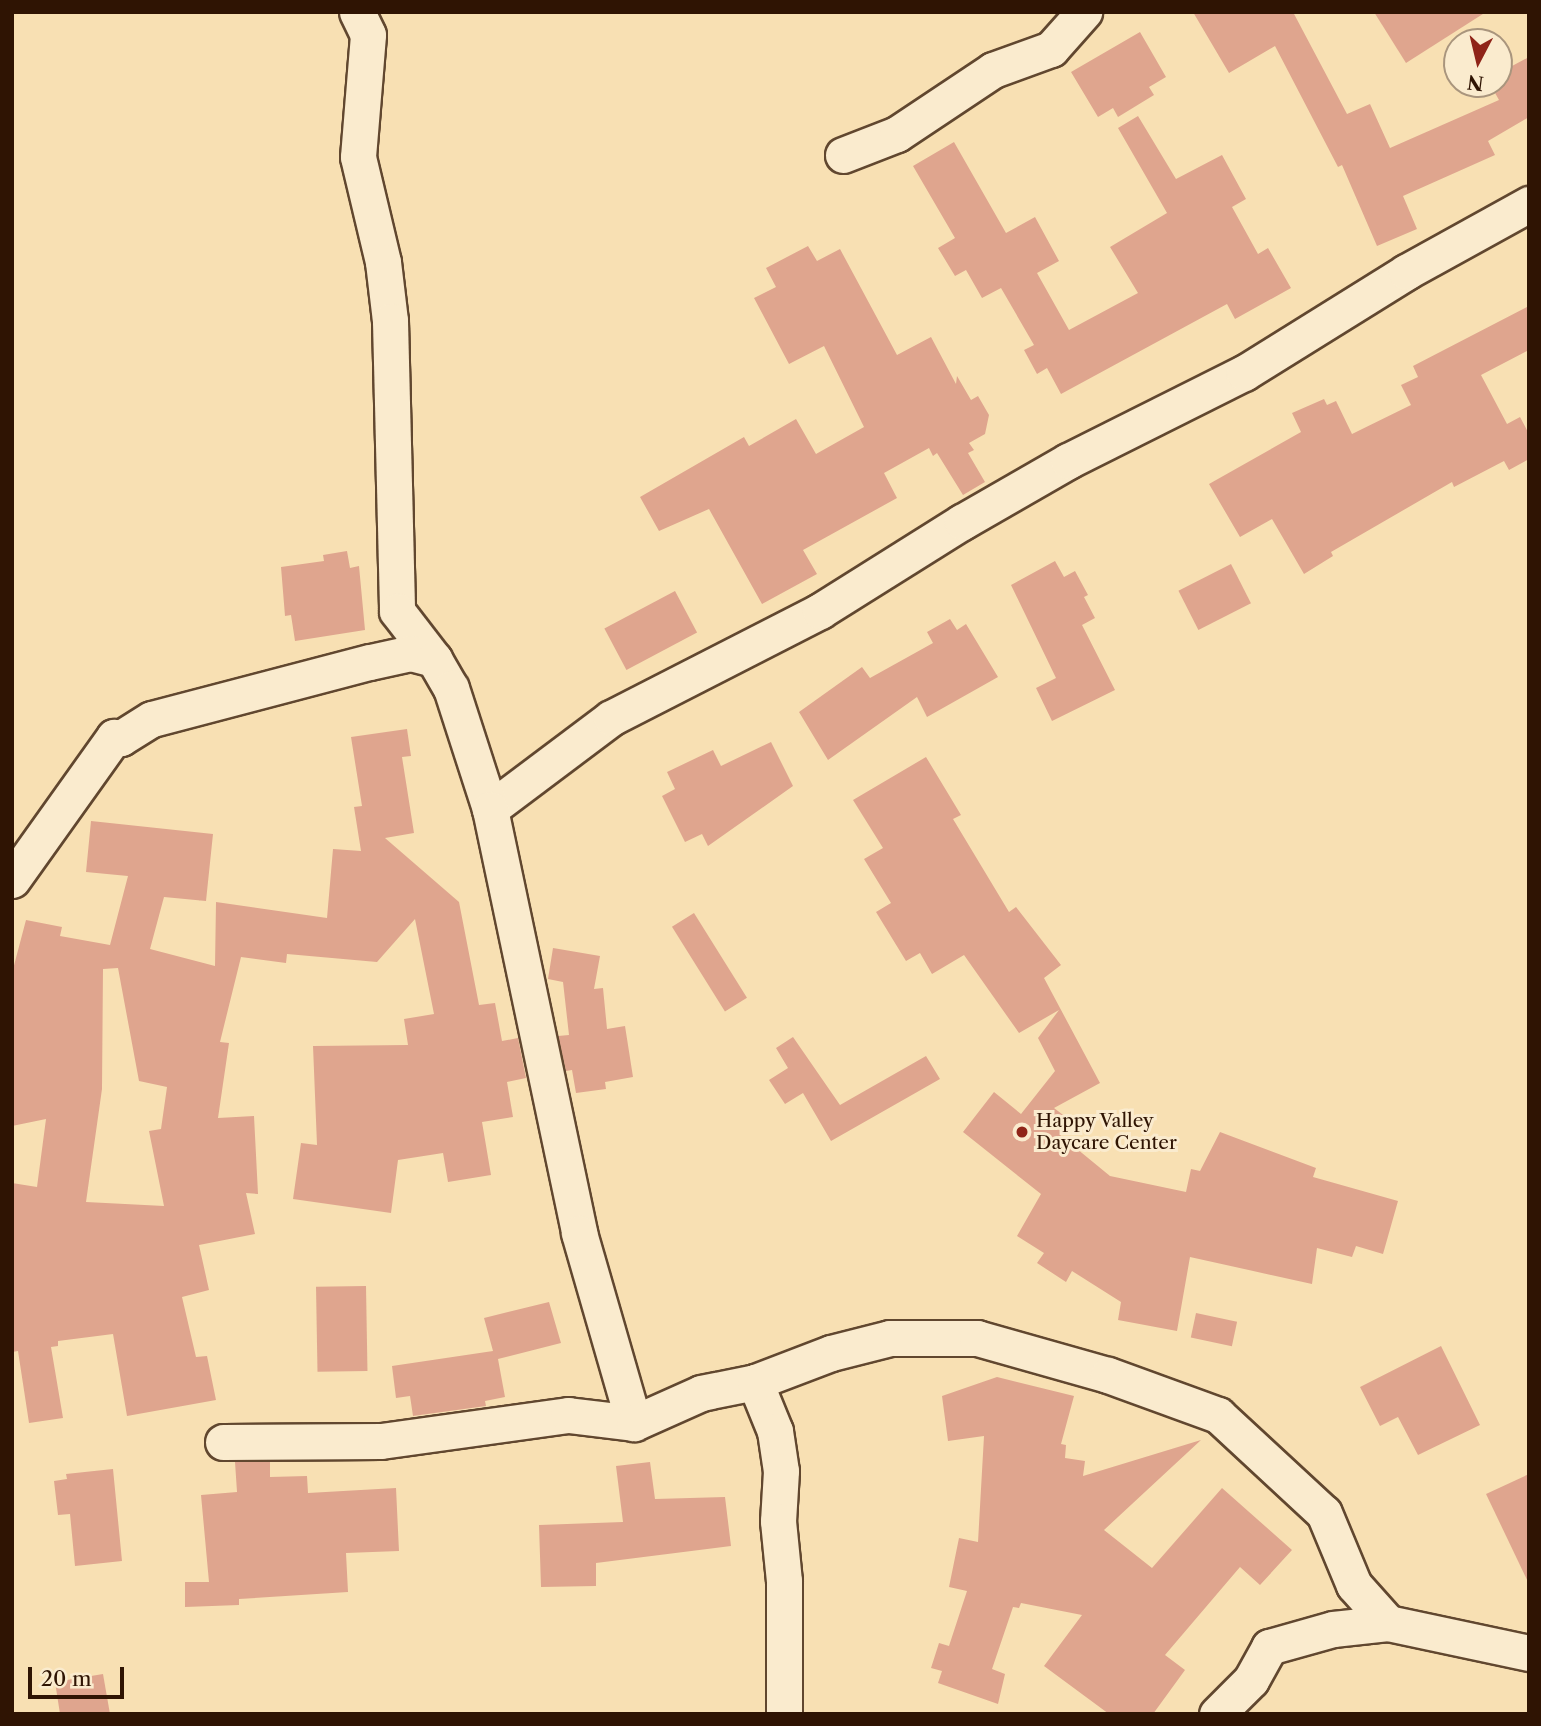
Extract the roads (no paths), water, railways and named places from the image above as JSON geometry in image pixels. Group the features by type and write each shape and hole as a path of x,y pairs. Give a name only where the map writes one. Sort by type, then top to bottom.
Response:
{"street":[{"path":"357,12 368,36 358,156 383,262 390,321 397,611 434,659 451,688 490,809 579,1233 634,1423"},
{"path":"842,155 897,134 992,70 1051,49 1084,12"},
{"path":"490,809 611,718 820,611 974,515 1068,461 1244,373 1406,272 1529,204"},
{"path":"12,880 114,737 121,738 159,717 370,662 418,653 434,659"},
{"path":"223,1442 381,1441 568,1415 634,1423 701,1393 755,1382 831,1353 890,1338 977,1338 1108,1375 1218,1415 1324,1513 1354,1585 1388,1623"},
{"path":"755,1382 775,1431 781,1471 784,1714"},
{"path":"1217,1714 1251,1681 1269,1647 1333,1629 1388,1623 1529,1653"}],"place":[{"name":"Happy Valley Daycare Center","path":"1022,1132"}]}
